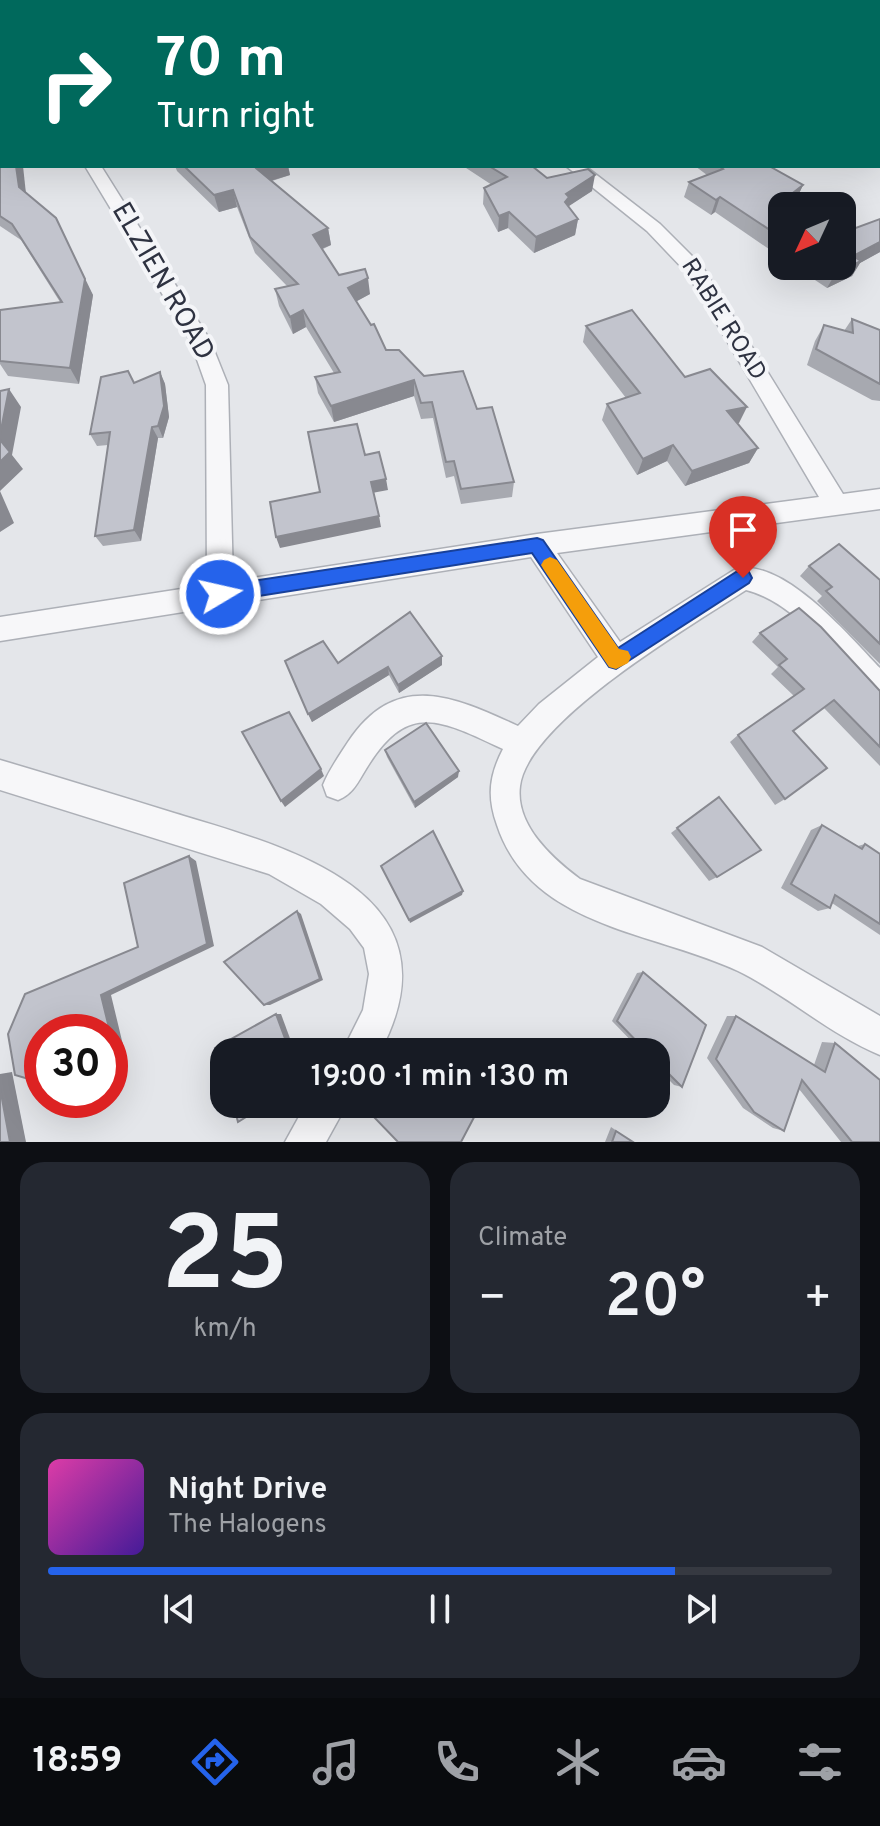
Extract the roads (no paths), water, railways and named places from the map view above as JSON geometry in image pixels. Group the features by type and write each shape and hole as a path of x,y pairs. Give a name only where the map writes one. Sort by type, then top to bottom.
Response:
{"street":[{"name":"ELZIEN ROAD","path":"94,168 200,340 217,385 220,594"},
{"name":"RABIE ROAD","path":"577,168 667,239 695,270 836,504"},
{"path":"0,629 537,545 880,499"},
{"path":"537,545 616,660"},
{"path":"880,688 796,605 765,584 750,579 734,581 694,611 616,660 549,714 522,743 504,787 515,832 547,875 568,891 624,915 696,936 750,959 880,1037"},
{"path":"338,785 385,720 400,712 419,708 439,710 522,743"},
{"path":"0,775 276,860 333,892 362,917 380,941 387,974 380,1015 368,1038"},
{"path":"304,1142 319,1118"}]}
